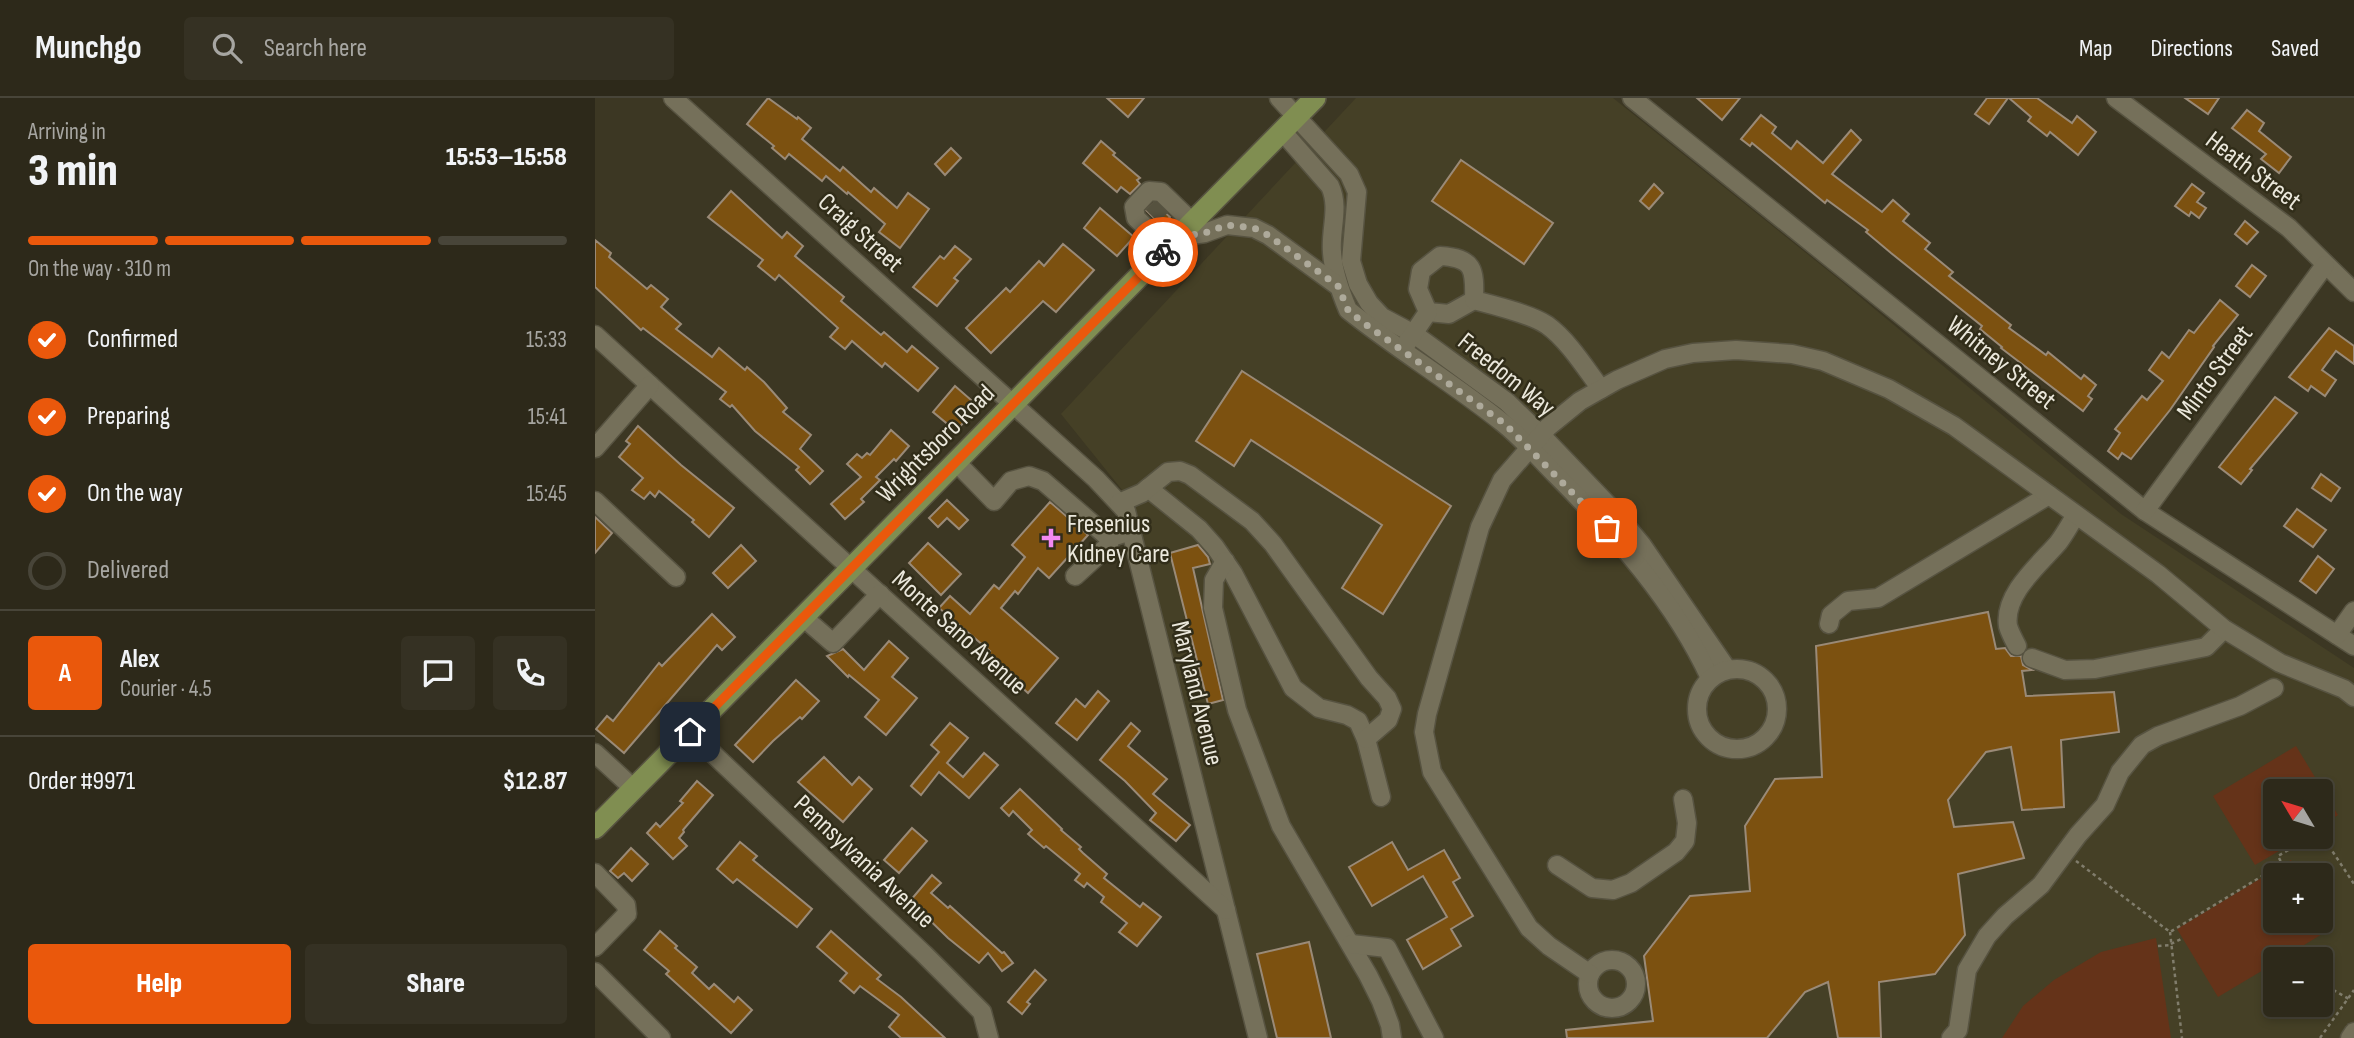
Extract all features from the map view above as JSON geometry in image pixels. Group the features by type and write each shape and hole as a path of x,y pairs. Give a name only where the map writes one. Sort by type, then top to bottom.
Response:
{"main road":[{"name":"Wrightsboro Road","path":"595,828 1315,98"}],"street":[{"name":"Craig Street","path":"673,98 1013,404"},
{"name":"Freedom Way","path":"1279,98 1349,174 1357,192 1351,261 1358,284 1369,303 1382,317 1414,334 1507,402 1535,441 1632,556 1700,655 1710,678"},
{"name":"Whitney Street","path":"1632,98 2144,511 2354,646"},
{"name":"Heath Street","path":"2116,98 2289,228 2354,292"},
{"name":"Freedom Way","path":"1282,131 1330,186 1335,196 1331,249 1338,286 1348,310 1505,424 1535,441 1612,509 1642,545 1727,669"},
{"path":"1179,236 1160,215 1179,236"},
{"path":"1179,236 1205,233 1227,225 1254,228 1268,235 1338,286"},
{"path":"1428,312 1418,289 1421,271 1440,256 1458,257 1469,264 1475,278 1474,300"},
{"name":"Minto Street","path":"2144,511 2325,265"},
{"path":"1428,312 1448,314 1474,300 1547,325 1574,353 1601,389"},
{"path":"1402,349 1428,312"},
{"name":"Monte Sano Avenue","path":"595,335 1227,910"},
{"path":"1590,974 1549,946 1529,928 1432,772 1424,732 1480,527 1502,480 1535,441 1580,401 1665,359 1693,353 1736,350 1792,354 1823,361 1889,389 1954,426 2158,574 2224,629 2280,663 2344,689 2354,697"},
{"path":"595,448 650,385"},
{"name":"Maryland Avenue","path":"1013,404 1096,479 1126,511 1258,1038"},
{"path":"956,462 994,501 1011,481 1029,476 1043,481 1109,538 1109,545 1075,576"},
{"path":"1119,503 1148,488 1168,472 1180,471 1191,475 1252,521 1273,544 1369,678 1387,698 1392,709 1388,720 1366,739"},
{"path":"1148,488 1199,529 1225,561 1293,688 1319,708 1347,715 1358,722 1366,739 1381,797"},
{"path":"1829,624 1831,615 1848,601 1878,598 2049,495"},
{"path":"595,501 677,577"},
{"path":"2017,646 2008,624 2010,608 2020,586 2058,543 2076,515"},
{"path":"1109,538 1131,531"},
{"path":"1225,561 1214,580 1213,608 1237,710 1281,826 1351,944 1381,1001 1392,1038"},
{"path":"803,617 833,643 880,594"},
{"path":"2337,635 2354,611"},
{"path":"2032,658 2065,670 2095,669 2206,647 2224,629"},
{"path":"1727,669 1752,671 1773,690 1777,712 1774,723 1767,735 1756,744 1733,749 1717,744 1703,732 1698,721 1698,695 1710,678 1727,669"},
{"path":"1951,1038 1958,1030 1967,970 1975,954 2005,916 2041,885 2105,805 2120,772 2142,745 2158,736 2240,706 2274,688"},
{"name":"Pennsylvania Avenue","path":"690,732 982,1012 989,1038"},
{"path":"595,753 634,789"},
{"path":"1556,865 1592,888 1613,890 1631,883 1676,852 1685,841 1687,823 1683,799"},
{"path":"595,873 626,905 627,915 595,947"},
{"path":"1351,944 1387,948 1434,1038"},
{"path":"599,983 661,1038"},
{"path":"2350,1038 2354,1032"}],"path":[{"path":"2170,932 2282,864 2278,856 2290,849"},
{"path":"2331,849 2354,884"},
{"path":"2065,852 2170,932 2182,1038"},
{"path":"2158,946 2171,945 2183,938"},
{"path":"2333,990 2354,1005"},
{"path":"2320,1038 2354,990"}],"shaded area":[{"path":"1356,98 1613,98 1841,281 2121,514 2354,668 2354,1038 1266,1038 1135,506 1061,414"},
{"path":"2296,746 2316,779 2263,779 2263,849 2282,849 2255,865 2213,796"},
{"path":"2263,877 2263,933 2324,933 2301,947 2263,947 2263,970 2218,997 2177,929"},
{"path":"2156,938 2171,1038 2002,1038 2023,1006 2054,980 2101,952"}],"building":[{"path":"768,98 811,128 802,139 840,171 843,167 871,192 874,188 897,208 908,193 929,209 900,248 879,232 885,224 848,192 847,194 826,176 822,181 789,154 785,159 772,148 774,146 747,124"},
{"path":"1107,98 1144,98 1128,117"},
{"path":"1697,98 1740,98 1722,120"},
{"path":"1987,98 2008,98 1989,124 1975,114"},
{"path":"2009,98 2037,98 2072,123 2077,116 2096,132 2078,155 2050,132 2047,136 2028,121 2031,117"},
{"path":"2185,98 2219,98 2208,114"},
{"path":"2247,110 2264,123 2259,131 2291,157 2279,173 2261,159 2266,154 2232,128"},
{"path":"1761,115 1776,127 1772,133 1791,149 1797,141 1823,163 1851,130 1861,140 1832,174 1882,212 1893,200 1909,214 1903,221 1930,243 1925,249 1953,272 1949,276 2011,325 2009,328 2046,355 2048,352 2081,379 2084,375 2096,385 2088,396 2092,399 2083,411 2001,348 1980,329 1982,326 1866,232 1868,230 1827,200 1825,203 1752,143 1750,146 1741,139"},
{"path":"1101,141 1140,178 1137,180 1140,184 1130,194 1121,187 1117,192 1083,163"},
{"path":"951,148 961,158 945,175 935,164"},
{"path":"1461,160 1553,223 1524,264 1432,201"},
{"path":"1654,184 1663,193 1649,209 1640,201"},
{"path":"2192,184 2204,193 2197,202 2206,208 2199,218 2191,212 2189,216 2175,206"},
{"path":"731,191 782,238 787,232 803,246 795,256 844,297 841,301 881,335 884,332 907,352 912,346 938,368 918,391 885,363 882,367 852,341 845,349 830,337 838,328 779,275 775,280 758,266 763,260 708,217"},
{"path":"1154,203 1170,217 1162,226 1146,210"},
{"path":"1100,208 1134,237 1117,256 1084,228"},
{"path":"2245,221 2258,232 2247,244 2235,234"},
{"path":"595,240 611,253 609,257 647,289 651,285 668,299 661,307 681,324 676,329 712,357 719,348 745,370 747,367 787,408 783,412 811,435 800,449 823,471 810,484 796,470 799,467 755,431 732,405 730,407 720,399 726,392 643,328 641,330 595,287"},
{"path":"1063,244 1094,270 1056,312 1043,301 991,353 966,328 1006,288 1010,292 1039,261 1044,266"},
{"path":"955,246 971,259 954,278 958,281 937,306 913,287 940,256 944,259"},
{"path":"2252,265 2266,276 2250,297 2236,286"},
{"path":"2220,300 2238,315 2131,459 2122,453 2118,459 2108,451 2120,433 2115,429 2142,396 2147,400 2163,381 2149,370 2162,352 2169,358 2189,330 2194,333"},
{"path":"2329,328 2354,346 2354,364 2336,351 2322,370 2336,380 2325,396 2311,386 2308,391 2289,377"},
{"path":"1242,371 1451,506 1383,614 1342,588 1382,525 1251,440 1234,466 1196,441"},
{"path":"955,386 978,406 956,431 933,412"},
{"path":"2275,397 2297,413 2250,469 2252,470 2241,484 2219,467"},
{"path":"638,426 734,508 709,537 692,522 694,520 659,491 655,497 650,492 644,499 632,490 643,478 619,457 630,444 626,441"},
{"path":"891,430 909,446 876,477 880,480 861,499 864,502 845,519 831,504 861,477 847,464 857,454 862,458 867,453 870,455"},
{"path":"2321,474 2340,488 2331,501 2312,488"},
{"path":"947,500 968,520 959,529 947,518 938,527 929,518"},
{"path":"1050,502 1088,535 1049,578 1038,568 1018,594 1015,591 1001,608 1058,658 1028,693 986,655 990,651 939,608 950,596 970,614 994,585 999,589 1025,557 1012,545"},
{"path":"2297,509 2326,530 2313,547 2284,526"},
{"path":"595,517 612,533 595,553"},
{"path":"928,543 961,574 941,595 909,563"},
{"path":"741,545 756,561 728,588 713,573"},
{"path":"1198,545 1210,564 1193,568 1223,700 1208,704 1170,553"},
{"path":"2318,556 2334,569 2316,593 2300,581"},
{"path":"1988,612 1996,649 2005,648 2011,656 2021,656 2023,665 2032,670 2022,671 2026,696 2114,692 2119,732 2061,740 2064,807 2022,810 2011,747 1986,752 1948,800 1954,827 2013,822 2024,858 1958,874 1965,935 1935,974 1879,982 1881,1038 1838,1038 1828,982 1805,992 1767,1038 1567,1038 1566,1030 1653,1021 1644,956 1690,896 1750,891 1745,826 1775,779 1822,777 1816,646"},
{"path":"712,614 735,637 722,650 717,645 624,753 596,729 607,716 613,721 659,663 662,666"},
{"path":"889,641 908,658 892,677 917,698 886,735 865,717 879,700 849,675 848,677 827,656 843,649 864,670"},
{"path":"796,680 819,701 753,762 735,745"},
{"path":"1098,691 1109,701 1077,740 1056,723 1076,699 1085,707"},
{"path":"950,723 968,738 947,763 963,777 984,753 998,765 969,798 939,772 921,795 911,786 939,752 931,745"},
{"path":"1131,723 1140,731 1128,746 1167,779 1153,794 1190,825 1176,841 1150,820 1156,813 1100,760"},
{"path":"824,757 852,785 859,777 872,789 843,822 798,782"},
{"path":"697,781 713,795 683,830 679,838 687,846 673,859 647,833 656,823 660,827 683,803 680,801"},
{"path":"1020,789 1107,874 1104,878 1140,907 1143,903 1161,917 1137,946 1119,932 1127,923 1101,902 1104,897 1087,883 1084,887 1075,880 1080,874 1028,834 1032,830 1013,811 1009,816 1001,808"},
{"path":"912,828 927,841 899,873 884,860"},
{"path":"740,842 757,856 753,860 812,909 797,927 737,879 733,883 717,869"},
{"path":"1392,842 1408,870 1444,850 1460,878 1453,882 1473,916 1451,929 1461,946 1423,969 1407,940 1447,917 1423,876 1372,906 1349,867"},
{"path":"631,848 648,864 632,881 624,873 618,878 610,871"},
{"path":"932,875 941,883 931,893 1004,952 1013,963 1002,971 988,953 979,963 948,938 910,901"},
{"path":"660,931 697,967 692,973 709,989 714,984 734,1002 738,997 752,1010 731,1033 666,974 669,971 644,950"},
{"path":"831,931 881,975 877,979 901,997 945,1038 901,1038 889,1027 899,1015 860,986 854,993 840,981 847,973 817,947"},
{"path":"1309,942 1331,1038 1277,1038 1257,954"},
{"path":"1035,970 1046,980 1027,1002 1030,1004 1022,1014 1008,1002"}],"tunnel":[{"path":"1152,216 1163,205"}],"way so far":[{"path":"1163,252 1178,237 1205,233 1227,225 1254,228 1268,235 1338,286 1348,310 1361,321 1505,424 1607,528"}],"place":[{"name":"Fresenius Kidney Care","path":"1051,538"}],"route":[{"path":"690,732 1163,252"}]}
